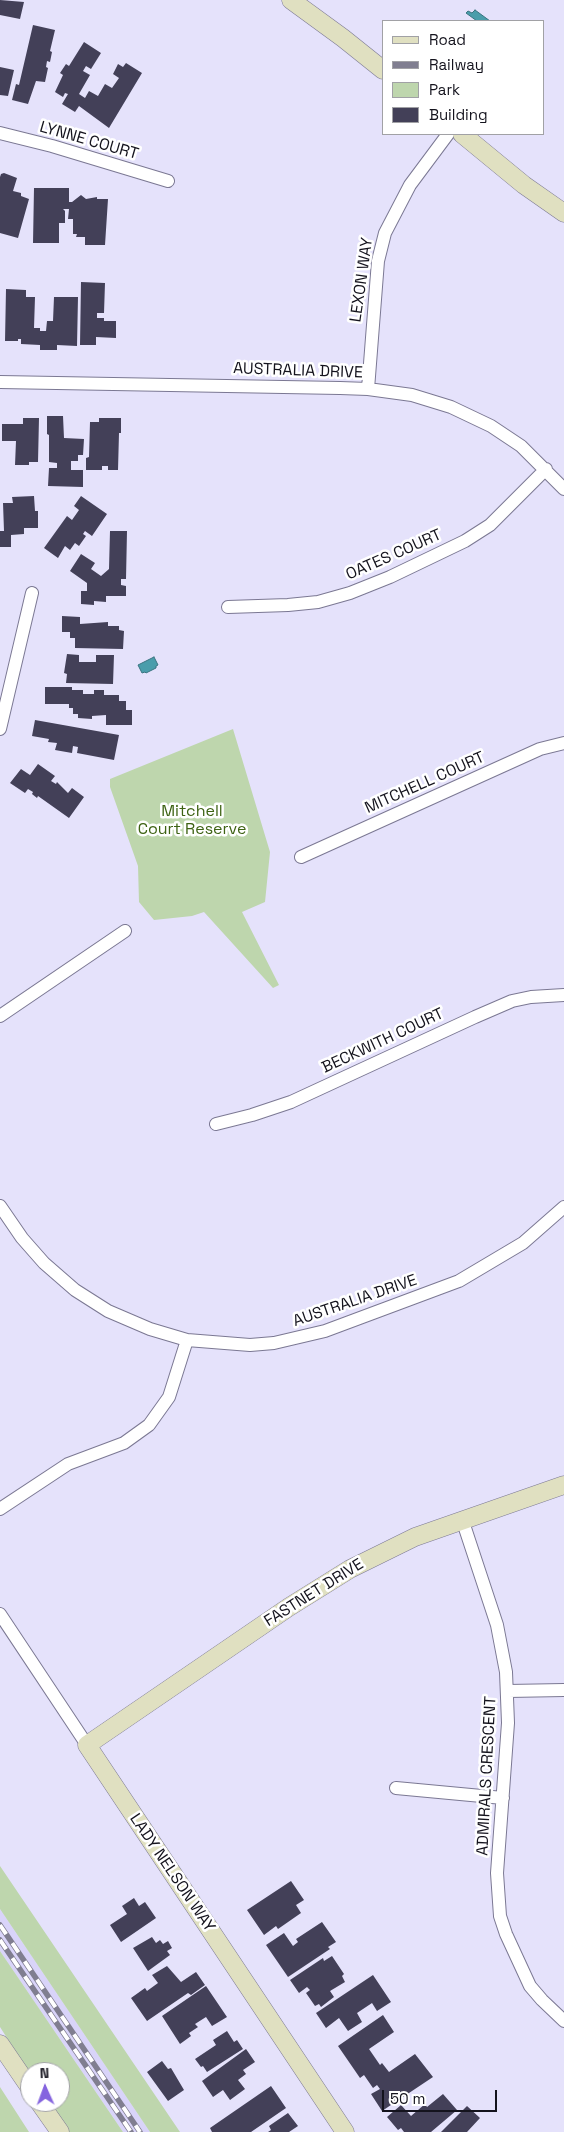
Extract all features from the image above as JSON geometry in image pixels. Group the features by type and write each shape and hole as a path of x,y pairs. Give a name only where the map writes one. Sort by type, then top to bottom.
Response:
{"street":[{"path":"291,0 344,38 382,69"},
{"name":"LYNNE COURT","path":"0,133 52,146 168,181"},
{"name":"LEXON WAY","path":"368,389 378,262 385,233 410,184 447,135"},
{"path":"463,135 524,185 564,213"},
{"name":"AUSTRALIA DRIVE","path":"0,382 368,389 425,398 460,411 506,435 546,469 564,489"},
{"name":"OATES COURT","path":"228,606 288,605 318,602 350,593 390,577 464,541 490,525 546,469"},
{"path":"0,729 32,593"},
{"name":"MITCHELL COURT","path":"301,858 540,749 564,743"},
{"path":"0,1016 125,931"},
{"name":"BECKWITH COURT","path":"216,1124 252,1116 291,1102 475,1017 512,1002 531,997 564,995"},
{"name":"AUSTRALIA DRIVE","path":"0,1206 33,1250 76,1290 92,1302 127,1320 187,1340 241,1345 274,1343 308,1336 354,1322 434,1292 484,1268 523,1243 564,1207"},
{"path":"0,1509 68,1464 124,1443 149,1425 170,1397 187,1340"},
{"name":"FASTNET DRIVE","path":"87,1745 289,1607 350,1569 415,1537 564,1485"},
{"name":"ADMIRALS CRESCENT","path":"462,1520 497,1625 508,1691 508,1723 497,1873 500,1916 506,1934 530,1986 564,2021"},
{"name":"LADY NELSON WAY","path":"0,1614 345,2132"},
{"path":"508,1691 564,1690"},
{"path":"396,1788 503,1798"},
{"path":"0,2044 20,2073"},
{"path":"46,2112 60,2132"}],"shaded area":[{"path":"0,1909 150,2132 123,2132 0,1951"}],"green space":[{"name":"Mitchell Court Reserve","path":"233,729 270,852 265,902 242,912 279,985 273,988 204,912 192,916 154,920 139,902 138,866 110,787 110,779"},
{"path":"0,1866 180,2132 150,2132 0,1909"},
{"path":"0,1951 123,2132 68,2132 55,2112 70,2112 70,2062 22,2062 0,2027"},
{"path":"0,2087 29,2132 0,2132"}],"water":[{"path":"475,10 489,20 476,20 466,13 468,11 472,13"},
{"path":"154,657 158,665 156,668 142,673 138,665"}],"building":[{"path":"0,0 24,2 20,19 0,15"},
{"path":"33,25 55,30 50,51 52,52 50,62 47,61 46,67 48,68 45,82 36,81 28,104 12,100 16,84 19,85"},
{"path":"84,42 101,53 91,69 86,66 83,71 90,75 79,94 85,98 89,91 98,96 105,84 112,88 119,78 113,74 118,64 123,67 126,63 142,73 109,128 79,106 75,112 62,104 68,94 65,93 63,97 55,92 63,75 60,73 66,64 69,66"},
{"path":"0,67 14,70 8,96 0,95"},
{"path":"4,173 17,178 13,191 21,193 21,196 29,199 18,238 0,233 0,177"},
{"path":"34,188 69,188 69,202 72,202 81,195 86,199 97,197 97,199 108,199 105,245 85,245 85,237 76,237 77,234 73,234 73,219 68,219 69,209 63,209 65,211 65,223 59,223 59,243 33,243"},
{"path":"81,282 105,283 104,313 97,313 97,318 104,318 104,321 116,321 116,338 96,337 96,345 80,345"},
{"path":"6,289 26,290 26,297 35,297 34,328 40,328 40,331 46,331 47,321 53,321 54,297 78,297 77,346 57,345 57,350 40,350 40,345 21,344 21,339 18,339 18,341 5,341"},
{"path":"47,416 63,416 64,438 84,439 83,455 78,455 78,461 71,461 71,470 83,470 83,487 48,486 49,468 57,468 57,463 49,462"},
{"path":"23,418 39,418 38,462 29,462 29,465 15,465 16,441 2,441 2,424 23,424"},
{"path":"99,418 121,418 118,470 108,470 108,466 102,466 102,470 86,470 86,458 89,457 90,422 99,422"},
{"path":"34,496 35,511 38,511 38,528 24,528 24,534 11,535 11,547 0,547 0,531 4,531 3,503 13,503 12,497"},
{"path":"81,496 107,514 92,536 85,531 83,534 86,536 79,546 75,543 70,550 65,546 58,558 44,548 67,516 72,520 79,510 74,506"},
{"path":"110,531 127,531 126,579 121,579 121,585 126,586 126,596 106,596 106,602 94,601 94,605 81,604 81,591 87,591 87,583 70,571 81,554 95,563 91,569 101,576 109,569"},
{"path":"62,616 80,617 80,624 108,622 108,626 119,626 119,630 124,631 123,649 75,648 75,638 70,638 70,632 62,632"},
{"path":"67,654 79,655 79,662 96,662 96,655 114,655 113,684 66,683 67,674 64,673"},
{"path":"45,687 72,687 72,690 83,690 83,694 94,694 94,690 104,690 104,695 119,695 119,701 126,701 126,710 132,710 132,725 106,725 106,715 92,716 92,719 78,718 78,714 73,714 73,708 69,708 69,704 45,704"},
{"path":"35,720 119,735 114,760 77,753 78,747 73,746 72,753 55,750 57,743 48,742 49,739 32,736"},
{"path":"38,764 55,776 51,781 56,784 57,782 68,793 72,788 84,797 69,818 38,796 37,798 28,789 25,793 10,783 21,769 30,775"},
{"path":"291,1881 304,1900 296,1905 301,1913 278,1929 276,1926 264,1935 247,1910"},
{"path":"134,1898 139,1906 145,1902 156,1918 121,1942 110,1925 127,1914 122,1906"},
{"path":"322,1922 336,1942 328,1947 330,1949 288,1977 266,1945 284,1933 293,1946 298,1942 296,1939"},
{"path":"152,1937 156,1943 160,1940 163,1944 168,1941 172,1948 167,1951 170,1955 148,1971 133,1948"},
{"path":"332,1956 344,1974 342,1976 345,1982 330,1991 334,1997 321,2007 319,2004 315,2006 306,1993 310,1990 307,1987 299,1993 290,1980 323,1958 324,1961"},
{"path":"167,1966 181,1982 196,1972 205,1985 191,1995 188,1993 147,2021 131,1998 145,1988 147,1991 158,1983 152,1975"},
{"path":"373,1975 391,2002 377,2011 372,2003 357,2013 362,2022 348,2031 339,2018 326,2028 316,2013"},
{"path":"206,1986 227,2017 212,2026 206,2017 195,2024 198,2027 189,2033 191,2036 180,2044 162,2016"},
{"path":"383,2015 394,2032 369,2049 380,2065 382,2063 389,2072 415,2054 433,2077 382,2111 371,2094 380,2089 377,2085 373,2088 364,2075 360,2078 338,2046"},
{"path":"227,2031 234,2042 237,2040 243,2049 207,2072 195,2059 216,2045 213,2040"},
{"path":"246,2049 255,2062 243,2070 246,2074 238,2080 245,2089 230,2100 223,2090 213,2097 202,2081"},
{"path":"162,2061 168,2069 171,2068 184,2090 168,2101 147,2072"},
{"path":"271,2086 286,2108 251,2132 212,2132 210,2128"},
{"path":"443,2094 457,2110 431,2132 404,2132 401,2128 398,2130 387,2117 401,2105 411,2116 425,2104 427,2107"},
{"path":"467,2106 480,2118 467,2132 441,2132"},
{"path":"288,2113 298,2126 289,2132 268,2132 271,2130 269,2126"}],"railway":[{"path":"0,1925 140,2132"},
{"path":"0,1940 131,2132"}]}
